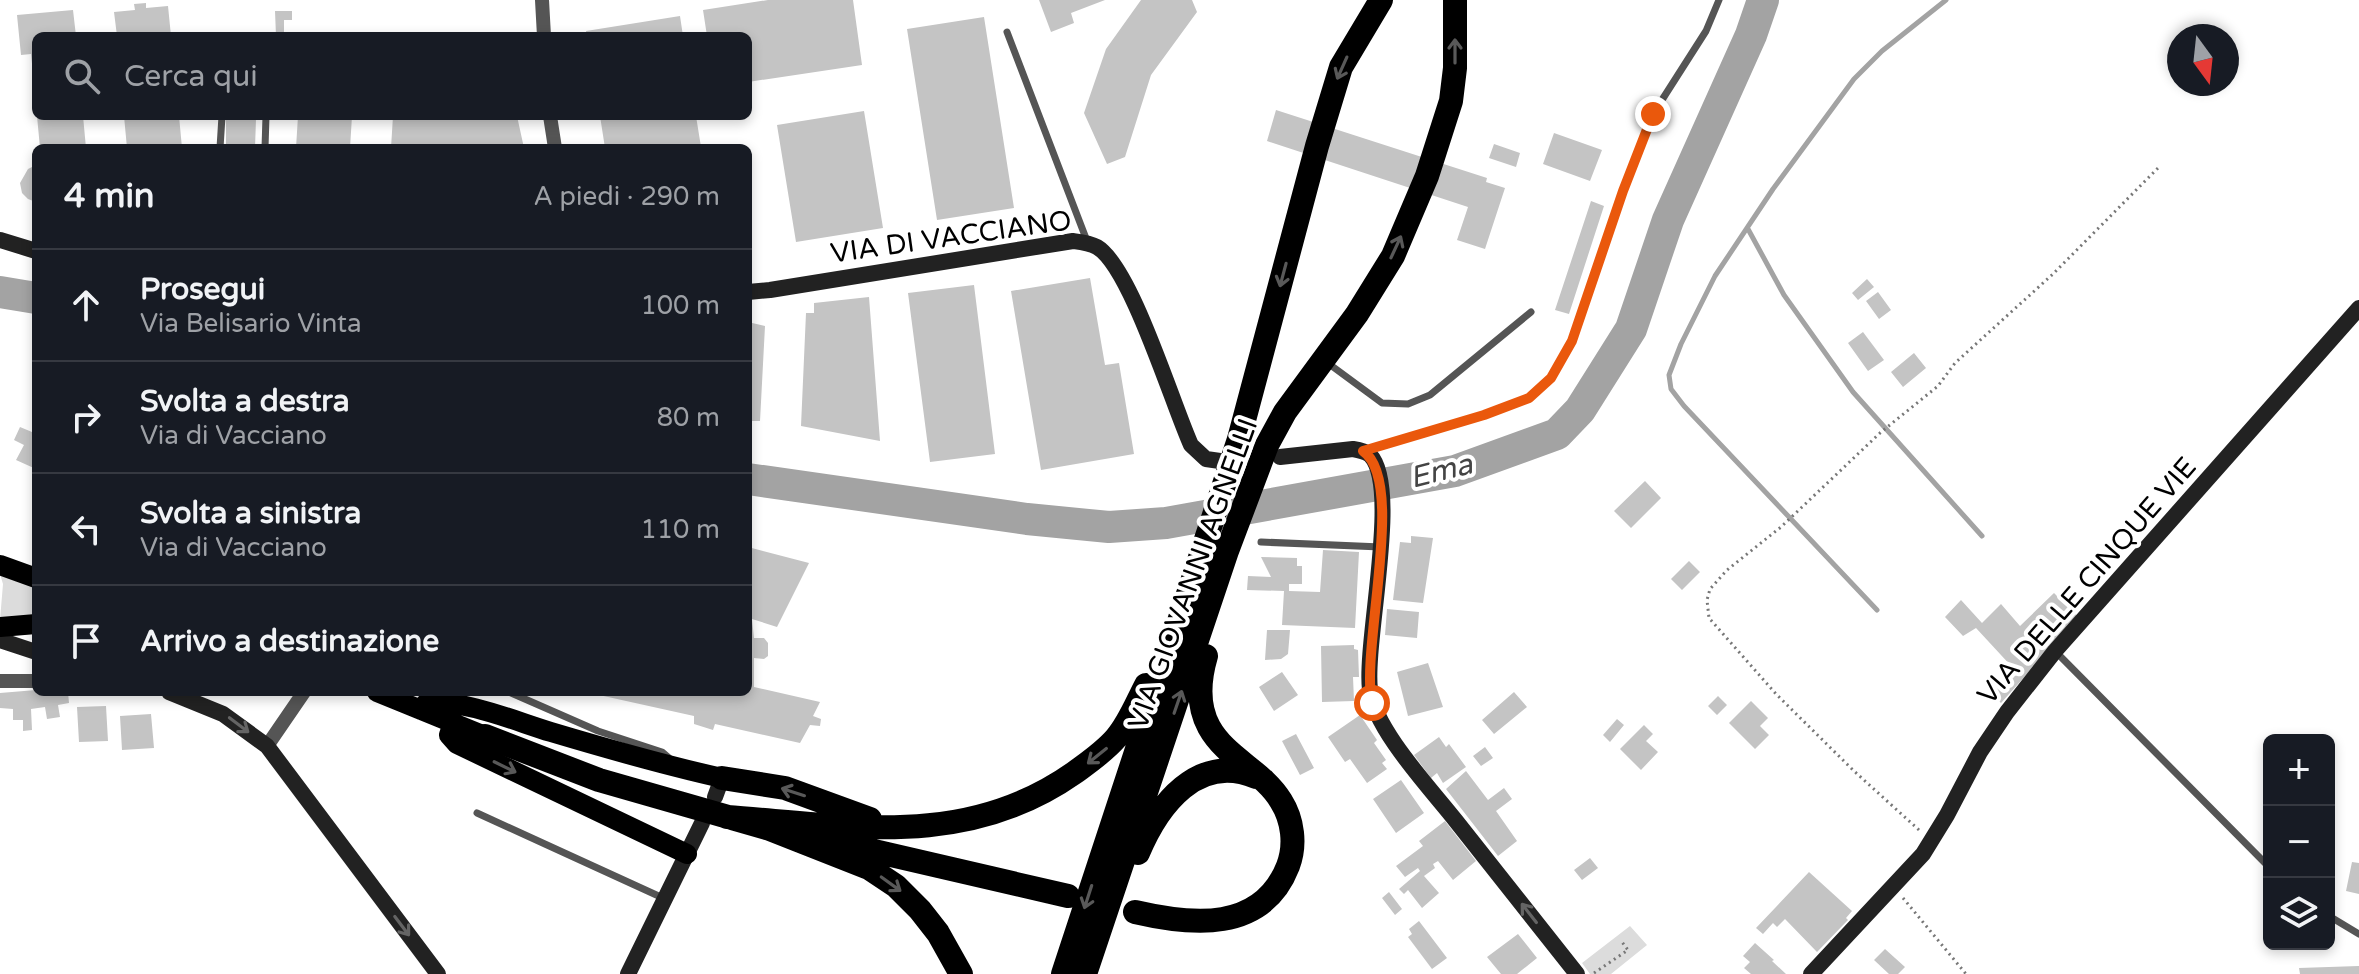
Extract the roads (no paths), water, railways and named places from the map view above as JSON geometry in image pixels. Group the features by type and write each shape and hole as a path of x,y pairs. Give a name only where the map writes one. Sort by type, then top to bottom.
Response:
{"highway":[{"name":"VIA GIOVANNI AGNELLI","path":"1063,974 1083,957 1216,587 1216,548 1239,439 1317,146 1341,67 1381,0"},
{"name":"VIA GIOVANNI AGNELLI","path":"1122,854 1180,619 1216,548 1274,451 1285,412 1357,314 1393,256 1427,176 1451,101 1455,68 1455,0"},
{"path":"1135,912 1170,920 1199,922 1228,918 1247,911 1269,895 1286,871 1291,856 1288,814 1276,793 1217,740 1202,713 1200,675 1212,635 1216,587"},
{"path":"485,736 599,780 712,805 895,828 933,827 1036,798 1100,754 1123,728 1180,619"},
{"path":"1083,957 1122,854 1144,839 1169,799 1192,780 1217,770 1231,770 1265,782"},
{"path":"712,805 757,783 785,788 895,828"},
{"path":"712,805 869,868 896,886 938,933 961,974"},
{"path":"770,829 1068,896"}],"main road":[{"path":"0,565 32,577"},
{"path":"0,627 32,624"},
{"path":"387,696 485,736"},
{"path":"421,710 427,702 439,701 476,709 683,769 712,805"},
{"path":"453,723 449,735 457,744 687,854"}],"street":[{"path":"542,0 544,32"},
{"path":"551,120 554,144"},
{"path":"0,240 32,250"},
{"name":"VIA DI VACCIANO","path":"752,292 1073,241 1088,243 1104,253 1120,272 1191,445 1206,459 1220,461"},
{"name":"VIA DELLE CINQUE VIE","path":"1811,974 1923,854 1980,752 2055,651 2359,308"},
{"path":"1274,451 1342,450 1363,451 1370,455 1378,476 1383,508 1369,662 1374,710 1411,764 1577,974"},
{"path":"0,640 32,651"},
{"path":"0,681 32,681"},
{"path":"179,696 223,714 267,746 438,974"},
{"path":"267,746 301,696"},
{"path":"628,974 712,805"}],"lane":[{"path":"1363,451 1484,415 1529,398 1551,378 1572,341 1653,114 1706,31 1719,0"},
{"path":"1007,32 1088,243"},
{"path":"220,144 222,120"},
{"path":"265,144 266,120"},
{"path":"1324,360 1382,403 1408,404 1430,395 1531,312"},
{"path":"1261,542 1381,547"},
{"path":"2055,651 2263,861"},
{"path":"518,696 598,731 662,752 683,769"},
{"path":"477,813 665,899"},
{"path":"2335,920 2359,934"}],"waterway":[{"name":"Ema","path":"752,480 1027,519 1109,527 1166,523 1455,471 1557,434 1580,410 1631,329 1668,220 1751,35 1763,0"},
{"path":"1877,610 1684,406 1671,389 1669,375 1715,276 1773,189 1854,79 1882,51 1946,0"},
{"path":"1748,229 1784,295 1853,392 1982,536"},
{"name":"Ema","path":"0,292 32,297"}]}
